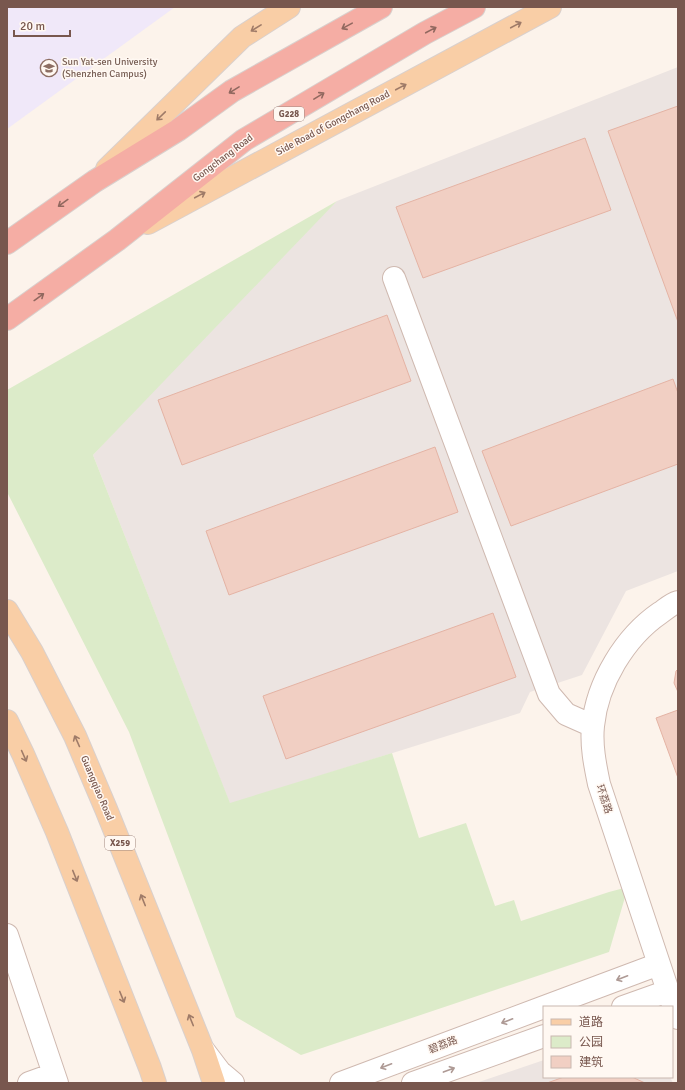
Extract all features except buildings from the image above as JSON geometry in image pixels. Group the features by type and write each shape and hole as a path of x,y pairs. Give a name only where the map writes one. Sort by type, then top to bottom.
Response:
{"highway":[{"path":"7,243 95,180 178,130 232,91 381,7"},
{"name":"Gongchang Road","path":"11,319 117,240 244,140 425,33 474,7"}],"main road":[{"path":"95,180 242,37 289,7"},
{"name":"Side Road of Gongchang Road","path":"117,240 550,7"},
{"name":"Guangqiao Road","path":"7,611 32,652 75,736 203,1050 214,1083"},
{"path":"7,721 57,832 152,1078"}],"street":[{"path":"394,278 549,694 566,714 593,726"},
{"name":"环荔路","path":"678,602 672,604 648,621 626,645 610,671 598,699 593,726 593,754 599,784 678,1018"},
{"path":"7,935 55,1079 29,1083"},
{"name":"碧荔路","path":"547,1006 659,964"},
{"path":"626,1006 668,991"},
{"name":"碧荔路","path":"341,1083 543,1007"},
{"path":"413,1083 543,1036"},
{"path":"203,1050 220,1072 233,1083"}],"shaded area":[{"name":"Sun Yat-sen University (Shenzhen Campus)","path":"7,7 175,7 7,129"},
{"path":"678,67 678,571 626,591 582,675 530,692 520,713 230,804 93,455 246,289 337,201"},
{"path":"543,1060 543,1078 670,1078 673,1083 476,1083"}],"green space":[{"path":"337,201 93,455 230,803 392,753 419,838 466,823 495,906 514,900 521,921 628,887 609,952 301,1055 236,1017 129,732 7,492 7,390"}],"place":[{"name":"Sun Yat-sen University (Shenzhen Campus)","path":"49,68"}]}
